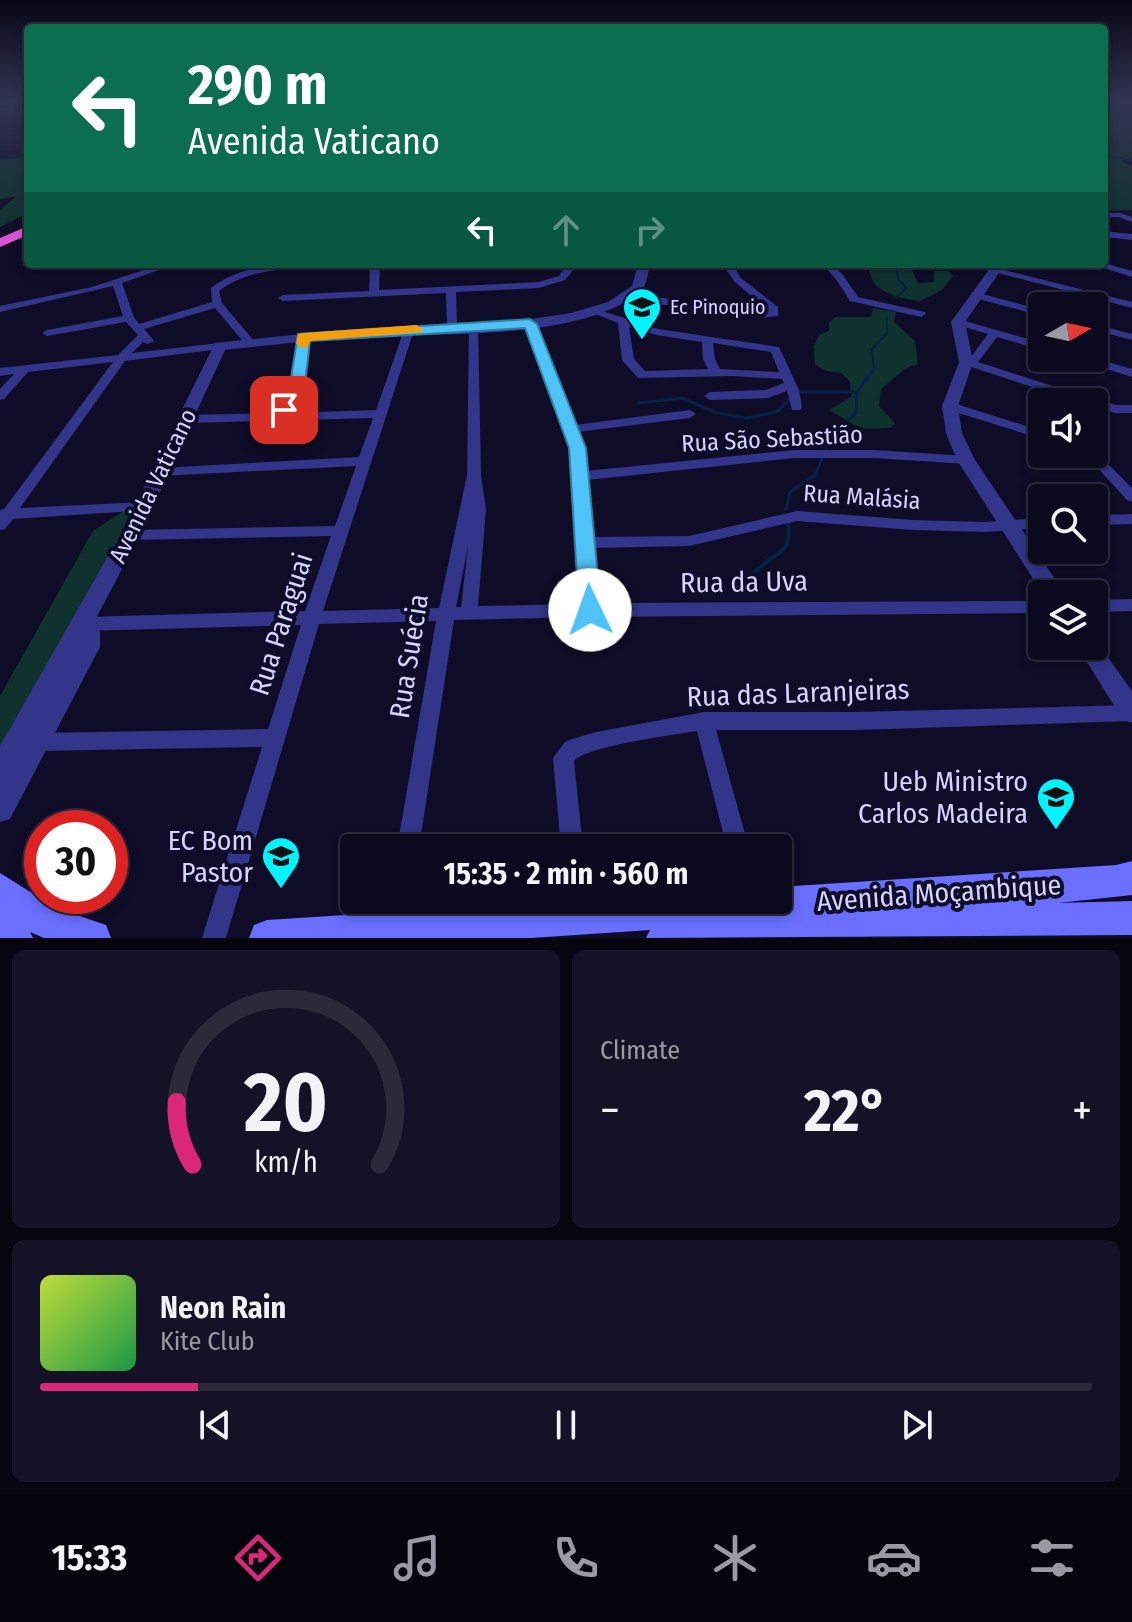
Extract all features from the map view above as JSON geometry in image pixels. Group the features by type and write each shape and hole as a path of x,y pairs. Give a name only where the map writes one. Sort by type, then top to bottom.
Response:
{"highway":[{"path":"0,243 24,232"}],"main road":[{"name":"Avenida Moçambique","path":"792,900 1116,882 1132,878"},
{"path":"0,890 30,914 62,929 93,938"},
{"name":"Avenida Moçambique","path":"267,938 398,914"},
{"name":"Avenida Moçambique","path":"664,938 813,927 952,931 1132,918"},
{"path":"0,929 15,938"}],"street":[{"path":"1108,215 1132,220"},
{"path":"1108,234 1132,237"},
{"path":"1108,267 1132,274"},
{"path":"3,308 117,282 159,268"},
{"path":"250,343 217,304 214,290 227,280 254,272 286,268"},
{"path":"374,294 375,268"},
{"path":"283,298 549,283 566,275 566,268"},
{"path":"637,326 631,297 644,277 644,268"},
{"path":"0,372 303,337 530,324 595,312 631,297 760,315 774,314 774,309 738,280 730,268"},
{"path":"831,268 851,296 921,314"},
{"path":"995,268 958,322 966,362 950,406 954,433 966,460 1045,580"},
{"path":"1000,268 1132,305"},
{"path":"117,282 135,328 163,351"},
{"path":"451,290 452,328"},
{"path":"975,295 1028,309"},
{"path":"47,333 135,328 217,304"},
{"path":"595,312 665,334 775,349 796,407"},
{"path":"623,321 628,360 642,375 716,373 788,380"},
{"path":"958,322 1028,343"},
{"path":"530,324 572,429 581,476 590,610"},
{"name":"Rua Suécia","path":"410,834 446,614 474,475 474,327"},
{"path":"3,517 123,356 135,328"},
{"name":"Rua Paraguai","path":"214,938 312,617 409,330"},
{"path":"1108,331 1132,337"},
{"path":"966,362 975,359 995,333"},
{"path":"279,417 298,384 303,337"},
{"path":"707,338 709,359 716,373"},
{"name":"Avenida Vaticano","path":"0,772 130,535 220,346"},
{"path":"966,362 1047,388"},
{"path":"1108,366 1132,373"},
{"path":"0,396 23,371"},
{"path":"710,396 768,394 788,380"},
{"path":"950,406 1028,431"},
{"path":"1108,407 1132,409"},
{"path":"186,419 381,414"},
{"path":"572,429 690,414"},
{"name":"Rua São Sebastião","path":"581,476 794,454 874,454 966,460"},
{"path":"160,472 366,461"},
{"path":"1105,468 1132,497"},
{"name":"Rua Suécia","path":"469,614 478,534 478,486 474,475"},
{"path":"3,517 144,507"},
{"name":"Rua Malásia","path":"586,543 689,541 797,516 913,525 1028,524"},
{"path":"1108,520 1132,519"},
{"path":"130,535 340,531"},
{"path":"1108,606 1132,605"},
{"name":"Rua da Uva","path":"82,624 590,610 1028,607"},
{"name":"Avenida Vaticano","path":"0,809 88,647 89,632 82,624"},
{"path":"1098,660 1132,712"},
{"name":"Rua das Laranjeiras","path":"570,834 564,754 596,741 704,721 856,721 1132,712"},
{"path":"704,721 734,834"},
{"path":"38,742 274,738"}],"green space":[{"path":"1108,144 1132,144 1132,161 1120,160 1132,167 1132,210 1108,211"},
{"path":"24,157 24,215 0,227 0,210 17,196 0,199 0,160"},
{"path":"867,268 911,268 918,283 934,282 934,271 949,271 953,276 942,290 920,301 882,290 873,281"},
{"path":"873,308 896,312 894,322 915,341 918,364 906,368 881,389 879,406 895,423 890,428 861,429 829,410 851,397 850,382 842,373 815,365 814,346 819,335 829,331 829,323 835,317 871,317"},
{"path":"122,512 135,512 0,759 0,696 93,531"}],"waterway":[{"path":"1108,156 1132,160"},
{"path":"896,297 907,288 898,279 897,268"},
{"path":"874,369 872,349 887,333 887,318"},
{"path":"857,392 874,369"},
{"path":"797,392 857,392"},
{"path":"826,448 832,434 856,413 857,392"},
{"path":"639,403 682,398 717,413 747,418 777,412 791,398"},
{"path":"786,509 790,492 815,475 822,459"},
{"path":"755,572 784,548 788,524"}],"slow traffic":[{"path":"303,344 303,337 416,329"}],"place":[{"name":"Ec Pinoquio","path":"642,341"},
{"name":"Ueb Ministro Carlos Madeira","path":"1056,831"},
{"name":"EC Bom Pastor","path":"281,890"}],"route":[{"path":"284,410 298,384 303,337 530,324 577,448 590,610"}]}
